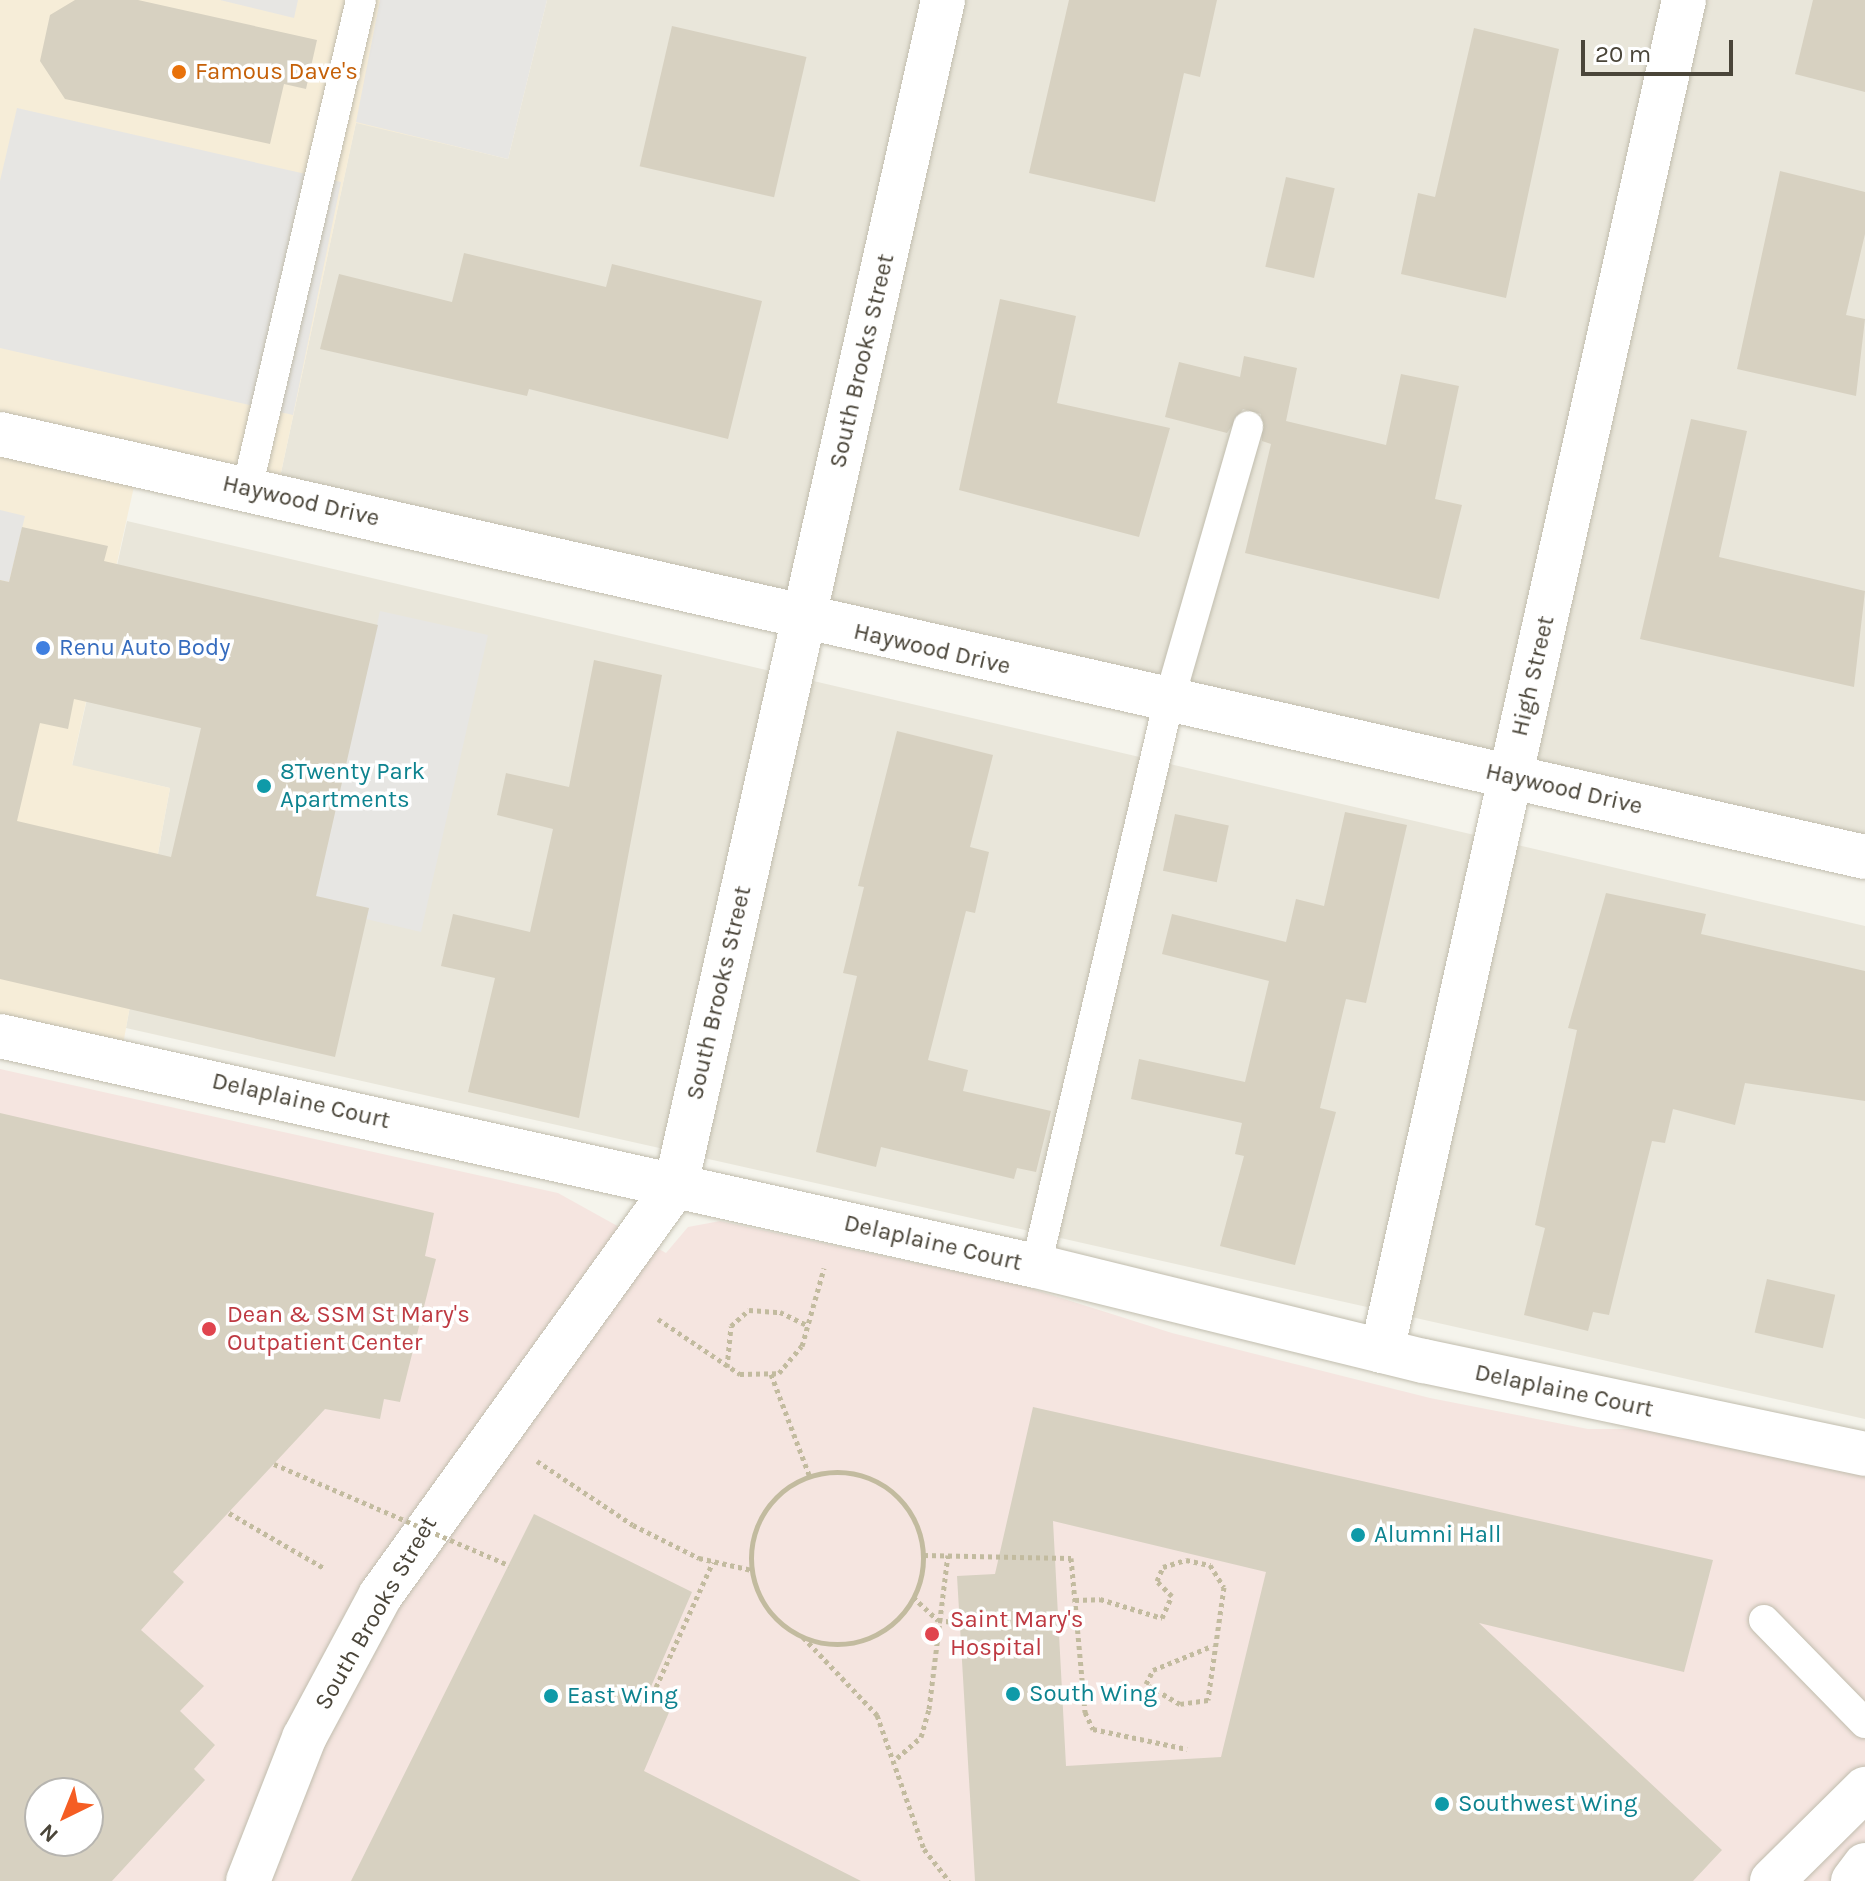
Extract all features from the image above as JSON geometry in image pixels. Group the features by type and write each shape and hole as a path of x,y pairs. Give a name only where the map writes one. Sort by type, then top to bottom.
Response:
{"street":[{"name":"South Brooks Street","path":"248,1881 304,1738 358,1635 496,1428 676,1185 943,0"},
{"name":"High Street","path":"1382,1351 1684,0"},
{"name":"Haywood Drive","path":"0,434 1168,704 1511,776 1865,857"},
{"name":"Delaplaine Court","path":"0,1036 1036,1266 1382,1351 1865,1454"},
{"path":"1772,1881 1865,1789"},
{"path":"1853,1881 1865,1865"}],"lane":[{"path":"247,489 361,0"},
{"path":"1036,1266 1168,704 1248,426"},
{"path":"1764,1620 1865,1723"}],"path":[{"path":"658,1319 728,1369 771,1374 790,1365 809,1326 828,1252"},
{"path":"728,1369 725,1342 749,1310 780,1312 809,1326"},
{"path":"771,1374 810,1477"},
{"path":"496,1428 609,1513 713,1562 752,1570"},
{"path":"274,1464 509,1565"},
{"path":"802,1637 859,1642 886,1630 913,1597 924,1555 918,1527 883,1484 857,1473 810,1477 779,1494 761,1516 752,1570 770,1609 802,1637 877,1715 897,1758 924,1849 949,1881"},
{"path":"229,1513 324,1568"},
{"path":"924,1555 1071,1558 1085,1712 1093,1729 1187,1749"},
{"path":"897,1758 921,1737 948,1555"},
{"path":"1075,1600 1100,1599 1162,1618 1172,1596 1157,1581 1163,1567 1186,1560 1210,1565 1224,1587 1212,1646 1208,1700 1180,1704 1146,1684 1153,1670 1212,1646"},
{"path":"656,1687 713,1562"},
{"path":"913,1597 938,1620 960,1623"}],"shaded area":[{"path":"0,0 547,0 508,159 356,123 276,496 139,464 72,765 170,788 120,1061 0,1036"},
{"path":"220,0 298,0 294,18"},
{"path":"380,0 547,0 508,159 356,122"},
{"path":"547,0 1865,0 1865,857 276,496 356,122 508,159"},
{"path":"17,108 341,182 293,415 0,348 0,181"},
{"path":"0,510 25,516 9,582 0,580"},
{"path":"127,521 1865,926 1865,1419 126,1028 170,788 72,766"},
{"path":"380,611 488,635 421,932 366,919 369,908 316,896"},
{"name":"Saint Mary's Hospital","path":"0,1069 558,1193 666,1253 688,1227 720,1221 1023,1286 1172,1333 1430,1398 1588,1429 1655,1429 1865,1474 1865,1881 0,1881"}],"building":[{"name":"Famous Dave's","path":"75,0 138,0 317,40 306,89 284,84 270,144 65,99 40,61 50,15"},
{"path":"1069,0 1217,0 1200,77 1184,73 1155,202 1029,173"},
{"path":"1813,0 1865,0 1865,92 1795,74"},
{"path":"672,26 806,57 774,197 640,166"},
{"path":"1474,28 1559,49 1506,298 1401,274 1418,193 1435,197"},
{"path":"1780,171 1865,192 1865,234 1846,315 1865,319 1856,396 1737,369"},
{"path":"1286,177 1335,188 1314,278 1265,267"},
{"path":"464,253 606,287 612,264 762,301 728,439 529,389 527,396 320,349 339,274 452,302"},
{"path":"1000,299 1076,316 1057,403 1170,428 1139,537 959,490"},
{"path":"1244,356 1297,368 1286,421 1386,445 1401,374 1459,386 1435,499 1462,505 1439,599 1245,553 1271,444 1262,441 1261,414 1243,409 1227,433 1165,417 1179,362 1240,377"},
{"path":"1691,419 1747,431 1719,557 1865,591 1854,687 1640,639"},
{"name":"8Twenty Park Apartments","path":"22,527 108,546 104,561 378,625 316,896 369,908 335,1057 0,979 0,580 9,582","holes":["74,699 201,728 171,857 17,821 40,723 68,729"]},
{"path":"594,660 662,675 579,1118 468,1092 495,978 441,966 453,914 530,932 553,829 497,815 506,773 569,787"},
{"path":"897,731 993,755 970,847 989,852 975,913 966,911 928,1060 968,1070 963,1091 1051,1111 1036,1172 1017,1168 1014,1179 881,1147 876,1167 816,1152 857,976 843,973 864,887 858,886"},
{"path":"1345,812 1407,825 1366,1003 1346,999 1320,1108 1336,1112 1295,1265 1220,1246 1244,1156 1235,1154 1242,1123 1131,1099 1139,1059 1245,1082 1269,981 1162,954 1172,914 1286,942 1296,899 1324,906"},
{"path":"1175,814 1229,825 1217,882 1163,871"},
{"path":"1606,893 1706,914 1701,934 1865,971 1865,1101 1745,1083 1735,1125 1673,1109 1665,1143 1652,1141 1609,1315 1593,1312 1588,1331 1524,1315 1545,1228 1535,1225 1577,1030 1568,1028"},
{"name":"Dean & SSM St Mary's Outpatient Center","path":"0,1113 434,1213 425,1256 436,1259 400,1402 384,1399 380,1419 325,1409 173,1572 184,1582 141,1630 204,1686 180,1711 215,1745 194,1769 205,1780 112,1881 0,1881"},
{"path":"1767,1279 1835,1295 1823,1348 1755,1333"},
{"path":"1033,1407 1713,1560 1684,1672 1479,1623 1722,1850 1693,1881 975,1881 957,1576 995,1574","holes":["1053,1521 1266,1572 1221,1757 1066,1766"]},
{"name":"East Wing","path":"534,1514 692,1592 650,1689 673,1703 644,1771 861,1881 351,1881"}],"place":[{"name":"Famous Dave's","path":"179,72"},
{"name":"Renu Auto Body","path":"43,648"},
{"name":"8Twenty Park Apartments","path":"264,786"},
{"name":"Dean & SSM St Mary's Outpatient Center","path":"209,1329"},
{"name":"Alumni Hall","path":"1358,1535"},
{"name":"Saint Mary's Hospital","path":"932,1634"},
{"name":"South Wing","path":"1013,1694"},
{"name":"East Wing","path":"551,1696"},
{"name":"Southwest Wing","path":"1442,1804"}]}
